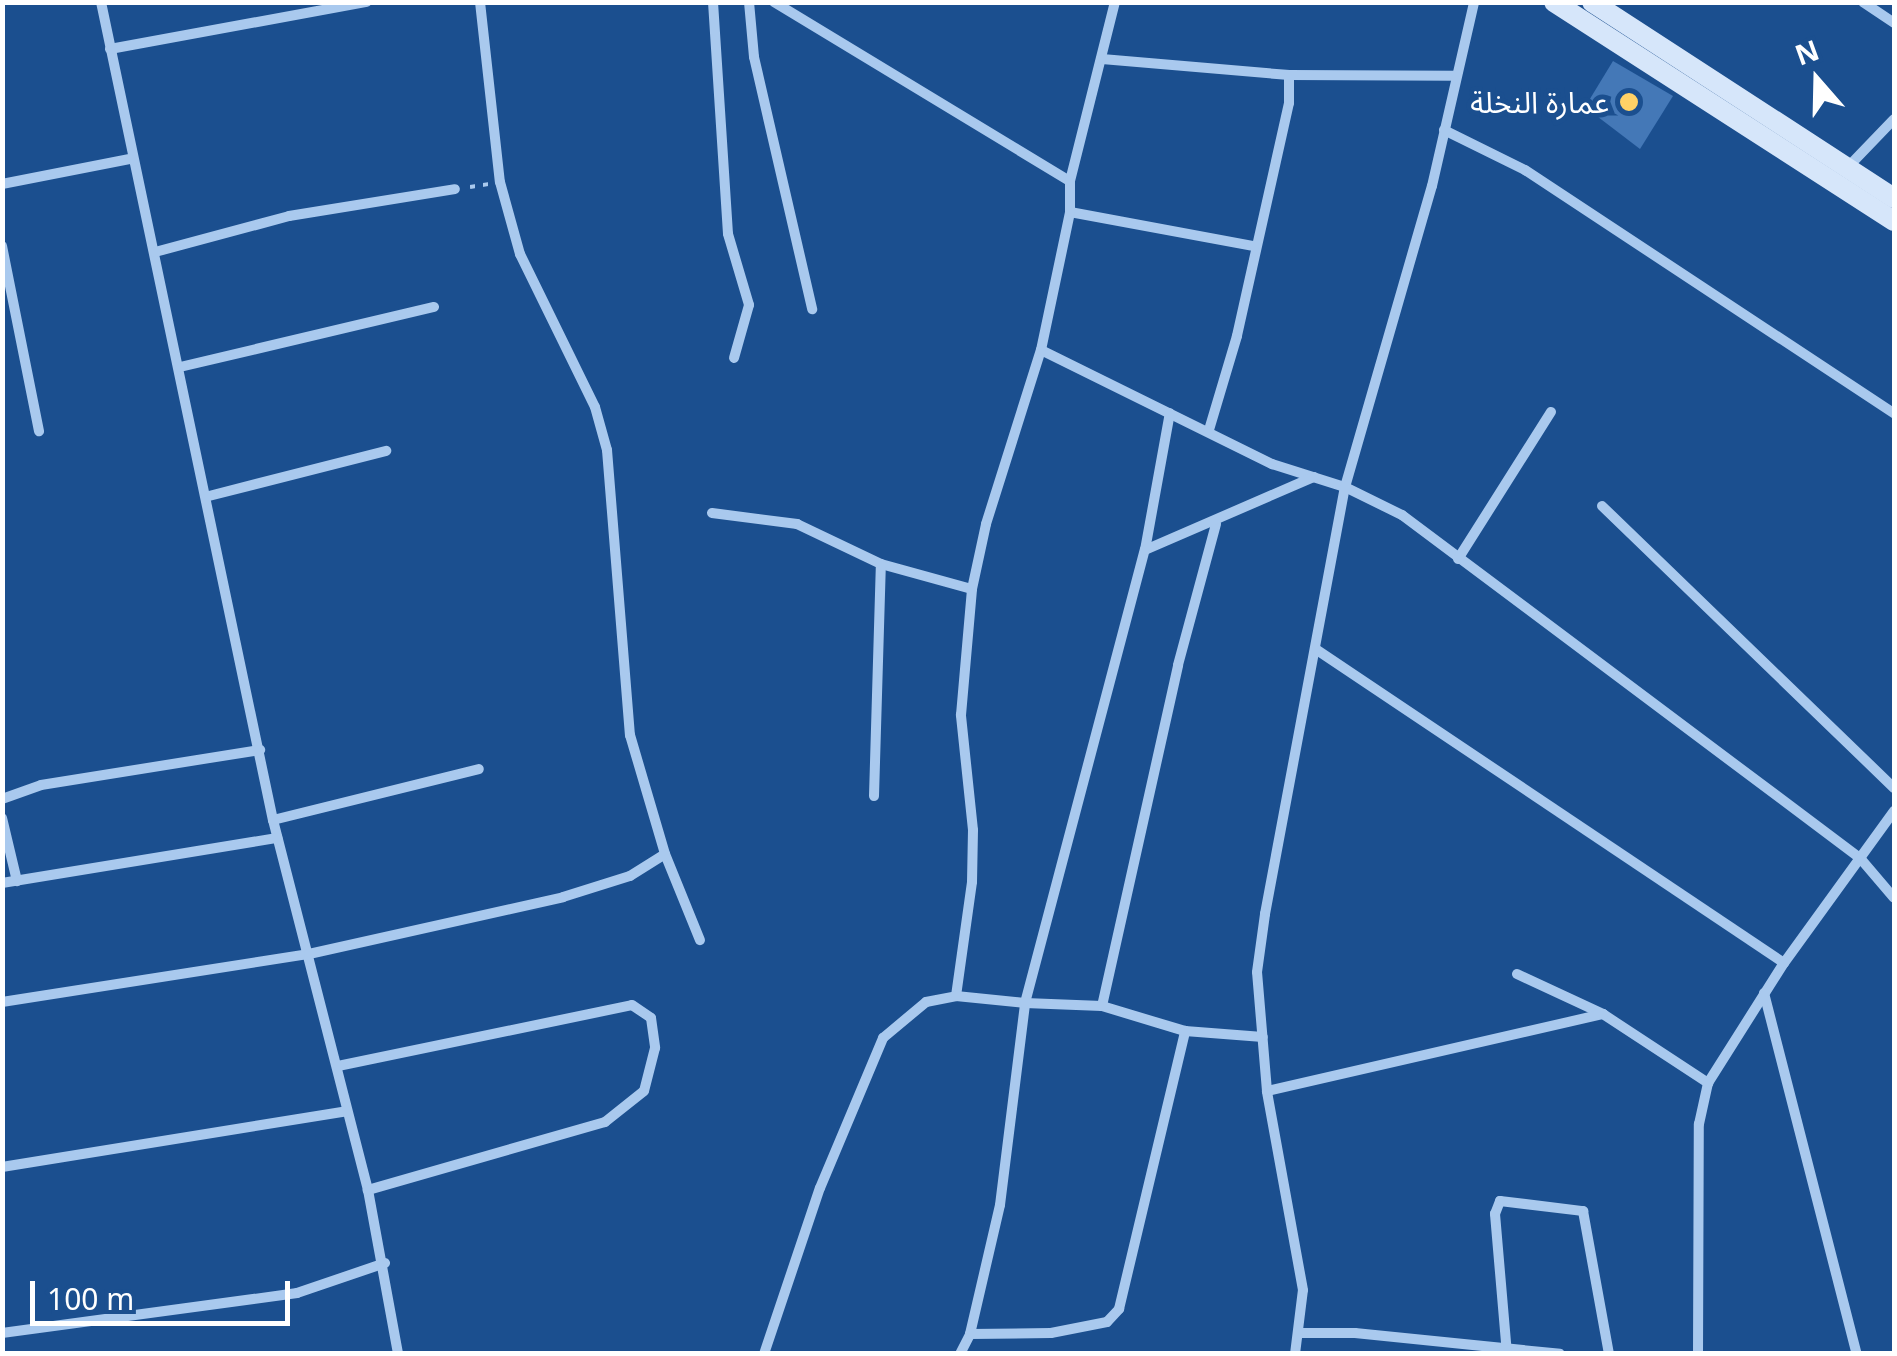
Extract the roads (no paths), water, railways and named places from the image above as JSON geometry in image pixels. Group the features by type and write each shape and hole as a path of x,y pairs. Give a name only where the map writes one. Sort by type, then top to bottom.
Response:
{"main road":[{"path":"1554,2 1894,220"},
{"path":"1592,2 1894,198"}],"street":[{"path":"101,2 130,160 209,496 273,820 368,1190 398,1354"},
{"path":"110,49 367,2"},
{"path":"480,2 500,182 520,254 595,407 606,450 630,735 665,854 700,940"},
{"path":"712,2 728,234 749,305 734,358"},
{"path":"748,2 754,58 792,202 812,310"},
{"path":"774,2 1070,181"},
{"path":"956,996 972,882 974,830 961,716 972,589 1041,350 1070,212 1070,181 1115,2"},
{"path":"1294,1354 1303,1290 1296,1234 1267,1090 1258,972 1264,914 1345,487 1444,130 1474,2"},
{"path":"1863,2 1894,24"},
{"path":"1102,59 1288,76 1455,76"},
{"path":"1209,430 1238,336 1254,246 1288,103 1288,76"},
{"path":"1848,166 1894,119"},
{"path":"1444,130 1525,170 1894,413"},
{"path":"2,184 130,160"},
{"path":"154,252 289,216 455,190"},
{"path":"1070,212 1254,246"},
{"path":"2,246 38,431"},
{"path":"180,367 434,307"},
{"path":"1041,350 1272,464 1345,487 1402,516 1860,858 1894,898"},
{"path":"1458,559 1551,412"},
{"path":"960,1354 970,1334 1015,1116 1025,1003 1145,550 1170,413"},
{"path":"209,496 386,451"},
{"path":"1145,550 1216,524 1314,477"},
{"path":"1602,506 1894,788"},
{"path":"712,513 796,524 882,564 972,589"},
{"path":"1102,1006 1178,664 1216,524"},
{"path":"874,796 882,564"},
{"path":"1317,650 1784,963"},
{"path":"2,799 41,784 260,750"},
{"path":"273,820 479,769"},
{"path":"1698,1354 1699,1124 1708,1083 1784,963 1894,811"},
{"path":"2,818 17,881"},
{"path":"2,884 277,838"},
{"path":"2,1002 308,954 563,897 630,876 665,854"},
{"path":"1516,974 1603,1014 1708,1083"},
{"path":"1764,993 1857,1354"},
{"path":"764,1354 820,1188 883,1038 926,1002 956,996 1102,1006 1185,1031 1263,1037"},
{"path":"338,1066 632,1005 651,1018 656,1048 644,1092 605,1122 368,1190"},
{"path":"1267,1090 1603,1014"},
{"path":"970,1334 1051,1334 1107,1322 1119,1309 1185,1031"},
{"path":"2,1166 346,1111"},
{"path":"1506,1351 1495,1214 1500,1201 1584,1210 1610,1354"},
{"path":"2,1332 296,1293 384,1264"},
{"path":"1298,1334 1355,1332 1560,1354"}],"place":[{"name":"عمارة النخلة","path":"1629,102"}]}
